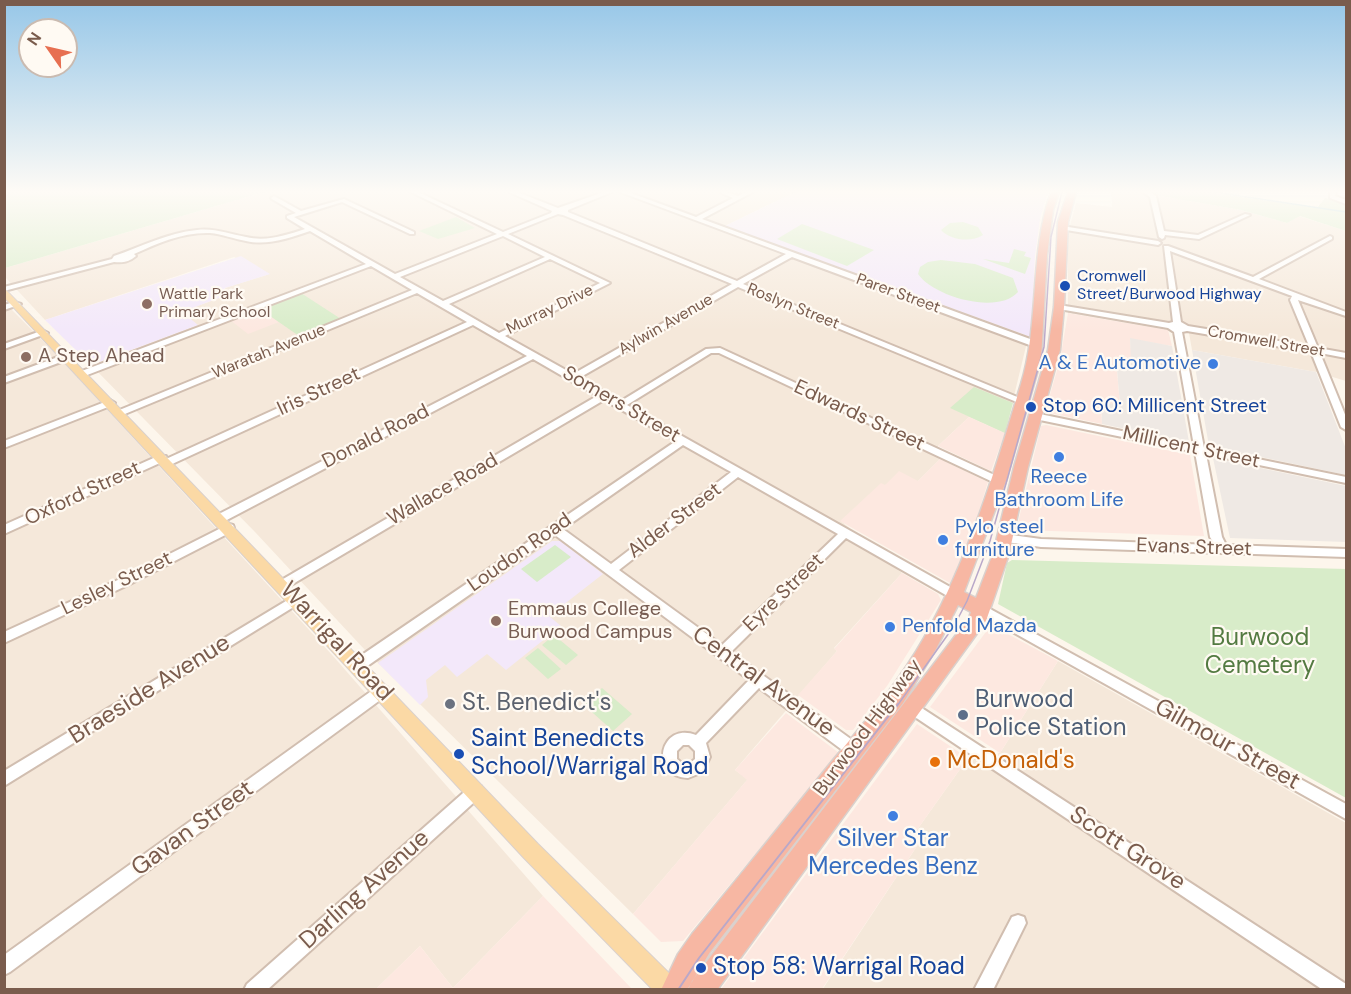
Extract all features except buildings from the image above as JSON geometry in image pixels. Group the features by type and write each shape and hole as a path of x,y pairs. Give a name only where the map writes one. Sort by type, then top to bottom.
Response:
{"highway":[{"name":"Burwood Highway","path":"672,990 701,943 896,697 930,644 955,595 973,557 999,481 1038,345 1045,238"},
{"name":"Burwood Highway","path":"700,990 968,636 981,609 1002,546 1015,489 1054,350 1059,307 1062,238"},
{"path":"1039,318 1047,307 1059,307"},
{"path":"1038,345 1054,350"},
{"path":"999,481 1015,489"},
{"path":"973,557 990,541 1002,546"},
{"path":"955,595 981,609"},
{"path":"896,697 914,709"},
{"path":"854,750 872,764"}],"main road":[{"name":"Warrigal Road","path":"4,290 566,887 672,990"}],"street":[{"path":"4,290 114,260 118,256 170,238"},
{"path":"252,238 279,238"},
{"name":"Somers Street","path":"325,238 955,595"},
{"path":"394,277 492,238"},
{"name":"Murray Drive","path":"498,336 606,283 509,238"},
{"name":"Roslyn Street","path":"626,238 1022,401"},
{"name":"Parer Street","path":"749,238 1038,345"},
{"path":"1130,238 1162,244 1180,253 1347,314"},
{"path":"1161,238 1216,537 1223,549"},
{"path":"1162,244 1192,238"},
{"path":"1254,279 1329,238"},
{"name":"Aylwin Avenue","path":"573,378 791,254"},
{"path":"443,304 550,257"},
{"path":"82,374 371,264"},
{"name":"Waratah Avenue","path":"4,445 115,408 418,290"},
{"path":"1296,296 1294,300 1347,426"},
{"path":"4,308 17,304"},
{"name":"Cromwell Street","path":"1059,307 1347,355"},
{"name":"Iris Street","path":"164,460 473,322"},
{"path":"4,347 44,333"},
{"name":"Edwards Street","path":"621,405 709,351 720,350 999,481"},
{"name":"Donald Road","path":"224,523 533,356"},
{"path":"4,380 66,357"},
{"name":"Wallace Road","path":"282,585 604,396"},
{"name":"Millicent Street","path":"1035,416 1347,480"},
{"name":"Loudon Road","path":"357,666 683,441"},
{"name":"Oxford Street","path":"4,530 164,460"},
{"name":"Alder Street","path":"611,570 738,472"},
{"name":"Lesley Street","path":"4,638 124,582 224,523"},
{"name":"Central Avenue","path":"555,529 854,750"},
{"name":"Eyre Street","path":"722,653 845,533"},
{"name":"Evans Street","path":"1002,546 1009,548 1041,543 1347,553"},
{"name":"Braeside Avenue","path":"4,779 296,600"},
{"name":"Gilmour Street","path":"981,609 1347,812"},
{"path":"697,742 759,679"},
{"name":"Gavan Street","path":"4,966 382,691"},
{"name":"Scott Grove","path":"914,709 1340,990"},
{"name":"Darling Avenue","path":"253,990 476,791"},
{"path":"983,990 1018,924"}],"shaded area":[{"path":"106,238 759,238 1028,338 1005,433 969,417 938,446 940,459 918,481 884,485 841,521 902,573 834,648 837,651 735,770 748,779 633,914 365,650 255,532 91,365 197,325 181,312 224,296 225,288 269,274 234,257 45,320 5,277 5,268"},
{"path":"759,238 1037,238 1031,337"},
{"path":"1068,238 1346,238 1346,381 1316,372 1192,350 1189,333 1068,313"},
{"name":"Wattle Park Primary School","path":"241,256 270,274 225,288 224,296 182,312 198,325 91,365 45,320"},
{"path":"4,302 55,353 333,656 543,896 453,988 420,946 376,989 5,989"},
{"path":"260,309 279,322 248,334 230,320"},
{"path":"1068,313 1168,330 1172,346 1130,339 1132,361 1116,358 1120,406 1101,402 1102,424 1045,412 1060,360"},
{"path":"1130,338 1172,346 1189,442 1102,424 1101,402 1120,405 1116,358 1131,361"},
{"path":"1192,350 1316,372 1346,449 1346,475 1209,446"},
{"path":"969,417 1005,433 991,471 938,446"},
{"path":"1046,425 1190,455 1204,536 1020,530 1017,527 1041,426"},
{"path":"1213,458 1346,486 1346,542 1230,538"},
{"path":"940,459 988,482 973,531 950,583 840,521 881,483 885,485 899,471 918,481"},
{"name":"Emmaus College Burwood Campus","path":"552,541 560,541 603,574 549,616 561,626 506,670 487,654 457,677 445,665 426,680 428,697 420,705 378,663"},
{"path":"902,573 938,594 941,600 887,686 853,730 846,730 798,695 837,651 834,649"},
{"path":"991,625 1058,661 1000,753 930,707"},
{"path":"1058,661 1346,823 1346,989 822,990 921,840 914,834 968,758 1000,753"},
{"path":"786,713 839,753 683,941 661,942 633,914 747,780 735,770"},
{"path":"917,724 968,758 914,834 921,840 822,989 721,989"},
{"path":"543,896 632,989 376,989 420,946 453,988"}],"green space":[{"path":"5,238 106,238 5,268"},
{"path":"842,238 874,250 847,266 777,239"},
{"path":"1014,249 1026,252 1024,256 1031,258 1025,274 983,259 1009,263"},
{"path":"941,260 975,264 1013,278 1018,292 1009,299 996,302 966,300 951,296 926,282 918,274 920,267 928,262"},
{"path":"301,293 341,319 299,336 260,309"},
{"path":"974,387 1013,403 1005,433 950,408"},
{"path":"555,545 571,557 537,582 521,569"},
{"name":"Burwood Cemetery","path":"1012,560 1346,569 1346,798 998,604 1007,563"},
{"path":"554,635 578,655 566,665 542,645"},
{"path":"538,648 561,669 548,679 525,658"},
{"path":"602,688 632,714 613,731 583,704"}],"tram line":[{"path":"897,706 954,626 967,601 990,541 1044,347 1051,238"},
{"path":"678,990 699,958 898,704"}],"place":[{"name":"Cromwell Street/Burwood Highway","path":"1065,286"},
{"name":"Wattle Park Primary School","path":"147,304"},
{"name":"A Step Ahead","path":"26,357"},
{"name":"A & E Automotive","path":"1213,364"},
{"name":"Stop 60: Millicent Street","path":"1031,407"},
{"name":"Reece Bathroom Life","path":"1059,457"},
{"name":"Pylo steel furniture","path":"943,540"},
{"name":"Emmaus College Burwood Campus","path":"496,621"},
{"name":"Penfold Mazda","path":"890,627"},
{"name":"St. Benedict's","path":"450,704"},
{"name":"Burwood Police Station","path":"963,715"},
{"name":"Saint Benedicts School/Warrigal Road","path":"459,754"},
{"name":"McDonald's","path":"935,762"},
{"name":"Silver Star Mercedes Benz","path":"893,816"},
{"name":"Stop 58: Warrigal Road","path":"701,968"}]}
